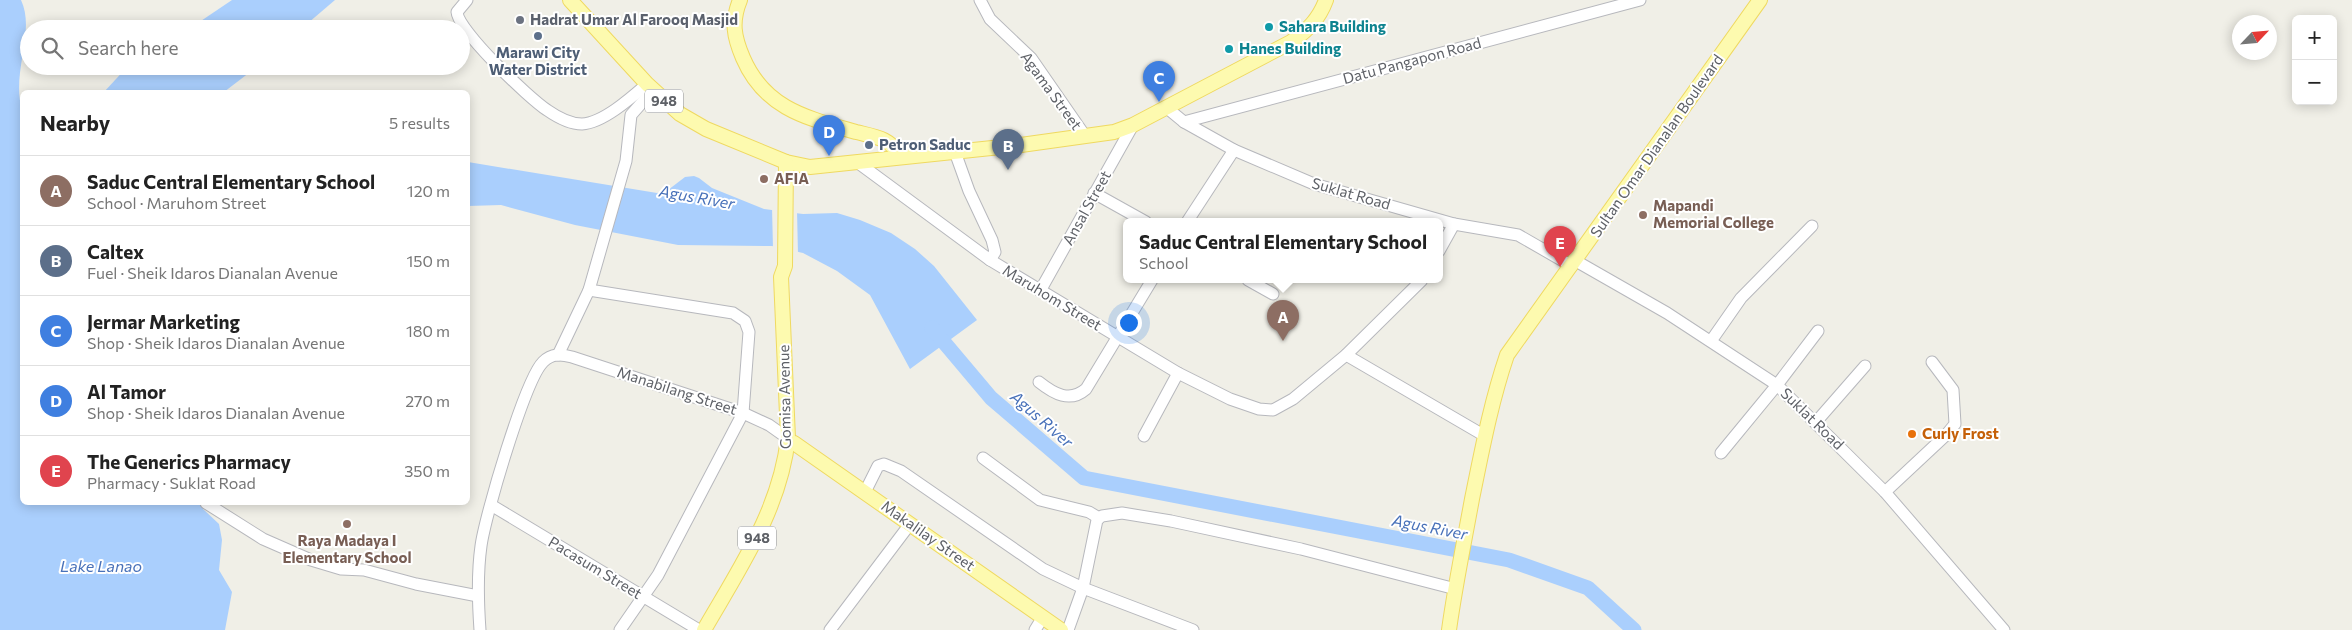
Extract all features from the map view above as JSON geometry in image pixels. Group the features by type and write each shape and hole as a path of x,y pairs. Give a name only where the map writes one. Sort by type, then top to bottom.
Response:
{"main road":[{"name":"948","path":"570,0 668,105 694,123 786,162"},
{"path":"740,0 734,14 737,44 748,69 763,91 784,106 887,141 901,156"},
{"path":"786,162 810,167 901,156 955,152 1114,132 1167,108 1292,42 1321,15 1326,0"},
{"name":"Sultan Omar Dianalan Boulevard","path":"1449,630 1452,585 1470,511 1496,386 1507,355 1574,264 1760,0"},
{"name":"Gomisa Avenue","path":"714,630 777,511 787,484 791,441 789,277 785,262 786,162"},
{"name":"Gomisa Avenue","path":"704,630 757,538 771,509 791,441"},
{"name":"Makalilay Street","path":"791,441 1061,630"}],"street":[{"path":"460,20 457,12 467,0"},
{"name":"Agama Street","path":"980,0 990,19 1031,58 1085,136"},
{"path":"1596,12 1604,0"},
{"name":"Datu Pangapon Road","path":"1184,122 1640,0"},
{"path":"470,35 529,95 546,110 568,122 581,124 594,122 650,87"},
{"path":"480,630 478,596 481,543 514,430 533,378 540,365 556,355 589,290 626,161 631,115 650,87"},
{"name":"Suklat Road","path":"1167,108 1184,122 1234,150 1314,184 1433,218"},
{"name":"Ansal Street","path":"1040,291 1133,125"},
{"path":"1190,218 1234,150"},
{"path":"955,152 969,191 992,240 995,252 990,260"},
{"name":"Maruhom Street","path":"857,162 990,260 1040,291 1178,373 1230,399 1259,409 1273,410 1292,399 1346,355 1419,283"},
{"path":"1094,193 1139,218"},
{"name":"Suklat Road","path":"1443,221 1518,235 1711,340 1777,385 1885,492 2004,630"},
{"path":"1443,244 1454,224"},
{"path":"1711,340 1741,298 1812,226"},
{"path":"1039,382 1065,397 1080,395 1086,389 1150,283"},
{"path":"1253,283 1273,294"},
{"path":"589,290 722,311 742,318 747,324 749,344 743,413 689,519 644,598 620,630"},
{"path":"1721,454 1818,331"},
{"name":"Manabilang Street","path":"556,355 581,360 743,413 769,425 791,441"},
{"path":"1346,355 1485,436"},
{"path":"1885,492 1946,435 1955,424 1954,390 1932,362"},
{"path":"1816,422 1865,366"},
{"path":"1144,436 1178,373"},
{"path":"983,458 1040,500 1089,512 1099,518 1122,514 1171,521 1301,549 1427,583 1452,585"},
{"path":"865,492 878,466 884,464 894,468 918,481 1043,569 1083,588 1193,630"},
{"path":"209,505 263,539 324,565 341,569 364,570 416,584 478,596"},
{"name":"Pacasum Street","path":"491,505 699,630"},
{"path":"1068,630 1083,588 1099,518"},
{"path":"830,630 910,524"},
{"path":"1035,630 1043,617"}],"water":[{"name":"Lake Lanao","path":"0,0 21,0 26,20 20,20 19,81 20,505 206,505 203,509 219,524 222,540 219,570 232,592 225,630 0,630"},
{"path":"232,0 335,0 312,20 202,20"},
{"path":"120,75 246,75 227,90 106,90"},
{"path":"470,162 657,193 668,190 685,177 694,176 712,188 764,209 803,214 837,213 891,233 915,249 934,266 977,320 910,369 870,295 837,271 803,253 772,246 678,245 575,225 501,205 470,206"}],"pier":[{"path":"772,207 797,210 798,255 773,249"}],"waterway":[{"name":"Agus River","path":"932,328 991,398 1084,478 1509,560 1588,588 1634,630"}],"place":[{"name":"Hadrat Umar Al Farooq Masjid","path":"520,20"},
{"name":"Sahara Building","path":"1269,27"},
{"name":"Marawi City Water District","path":"538,36"},
{"name":"Hanes Building","path":"1229,49"},
{"name":"Jermar Marketing","path":"1159,102"},
{"name":"Petron Saduc","path":"869,145"},
{"name":"Al Tamor","path":"829,156"},
{"name":"Caltex","path":"1008,170"},
{"name":"AFIA","path":"764,179"},
{"name":"Mapandi Memorial College","path":"1643,215"},
{"name":"The Generics Pharmacy","path":"1560,267"},
{"name":"Saduc Central Elementary School","path":"1283,341"},
{"name":"Curly Frost","path":"1912,434"},
{"name":"Raya Madaya I Elementary School","path":"347,524"}]}
